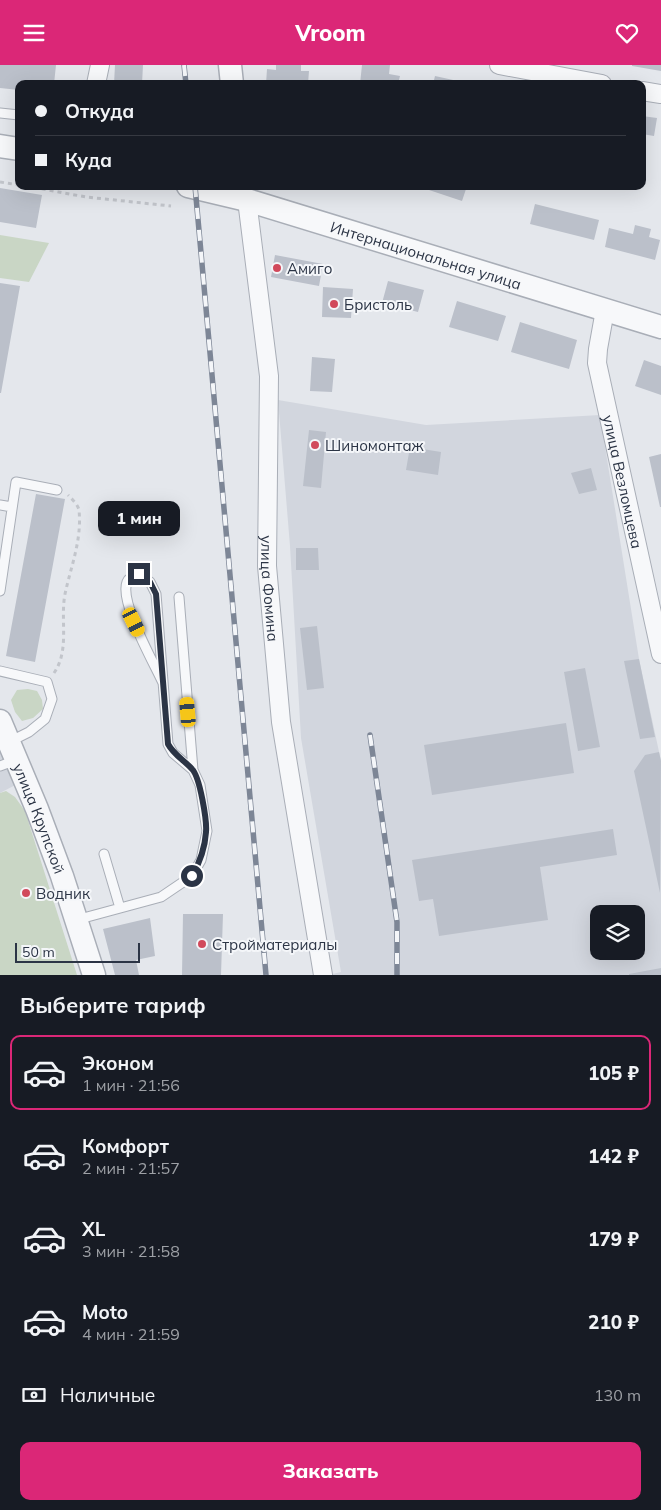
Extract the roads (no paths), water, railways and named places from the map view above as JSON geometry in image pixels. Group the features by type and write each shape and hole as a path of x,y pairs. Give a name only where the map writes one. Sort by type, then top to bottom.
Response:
{"street":[{"path":"97,80 100,65"},
{"path":"230,65 232,80"},
{"path":"499,65 580,80"},
{"path":"646,92 661,94"},
{"path":"0,146 15,148"},
{"name":"Интернациональная улица","path":"221,190 246,193 661,327"},
{"name":"улица Фомина","path":"246,193 269,375 267,566 280,712 323,975"},
{"name":"улица Везломцева","path":"605,310 597,363 661,654"},
{"name":"улица Крупской","path":"0,721 8,756 37,809 62,876 94,975"}],"lane":[{"path":"0,113 15,115"},
{"path":"0,591 16,482 57,489"},
{"path":"0,505 12,507"},
{"path":"163,683 134,622 128,604 127,582 132,576 139,574 150,582 156,594 168,744 173,753 193,770"},
{"path":"76,920 161,897 192,876 201,860 207,831 200,785 193,770 179,597"},
{"path":"0,671 48,682 52,699 44,719 29,732 8,756"},
{"path":"104,854 120,908"}],"railway":[{"path":"184,65 186,80"},
{"path":"195,190 266,975"},
{"path":"370,735 397,922 397,975"}],"place":[{"name":"Амиго","path":"277,268"},
{"name":"Бристоль","path":"334,304"},
{"name":"Шиномонтаж","path":"315,445"},
{"name":"Водник","path":"26,893"},
{"name":"Стройматериалы","path":"202,944"}]}
